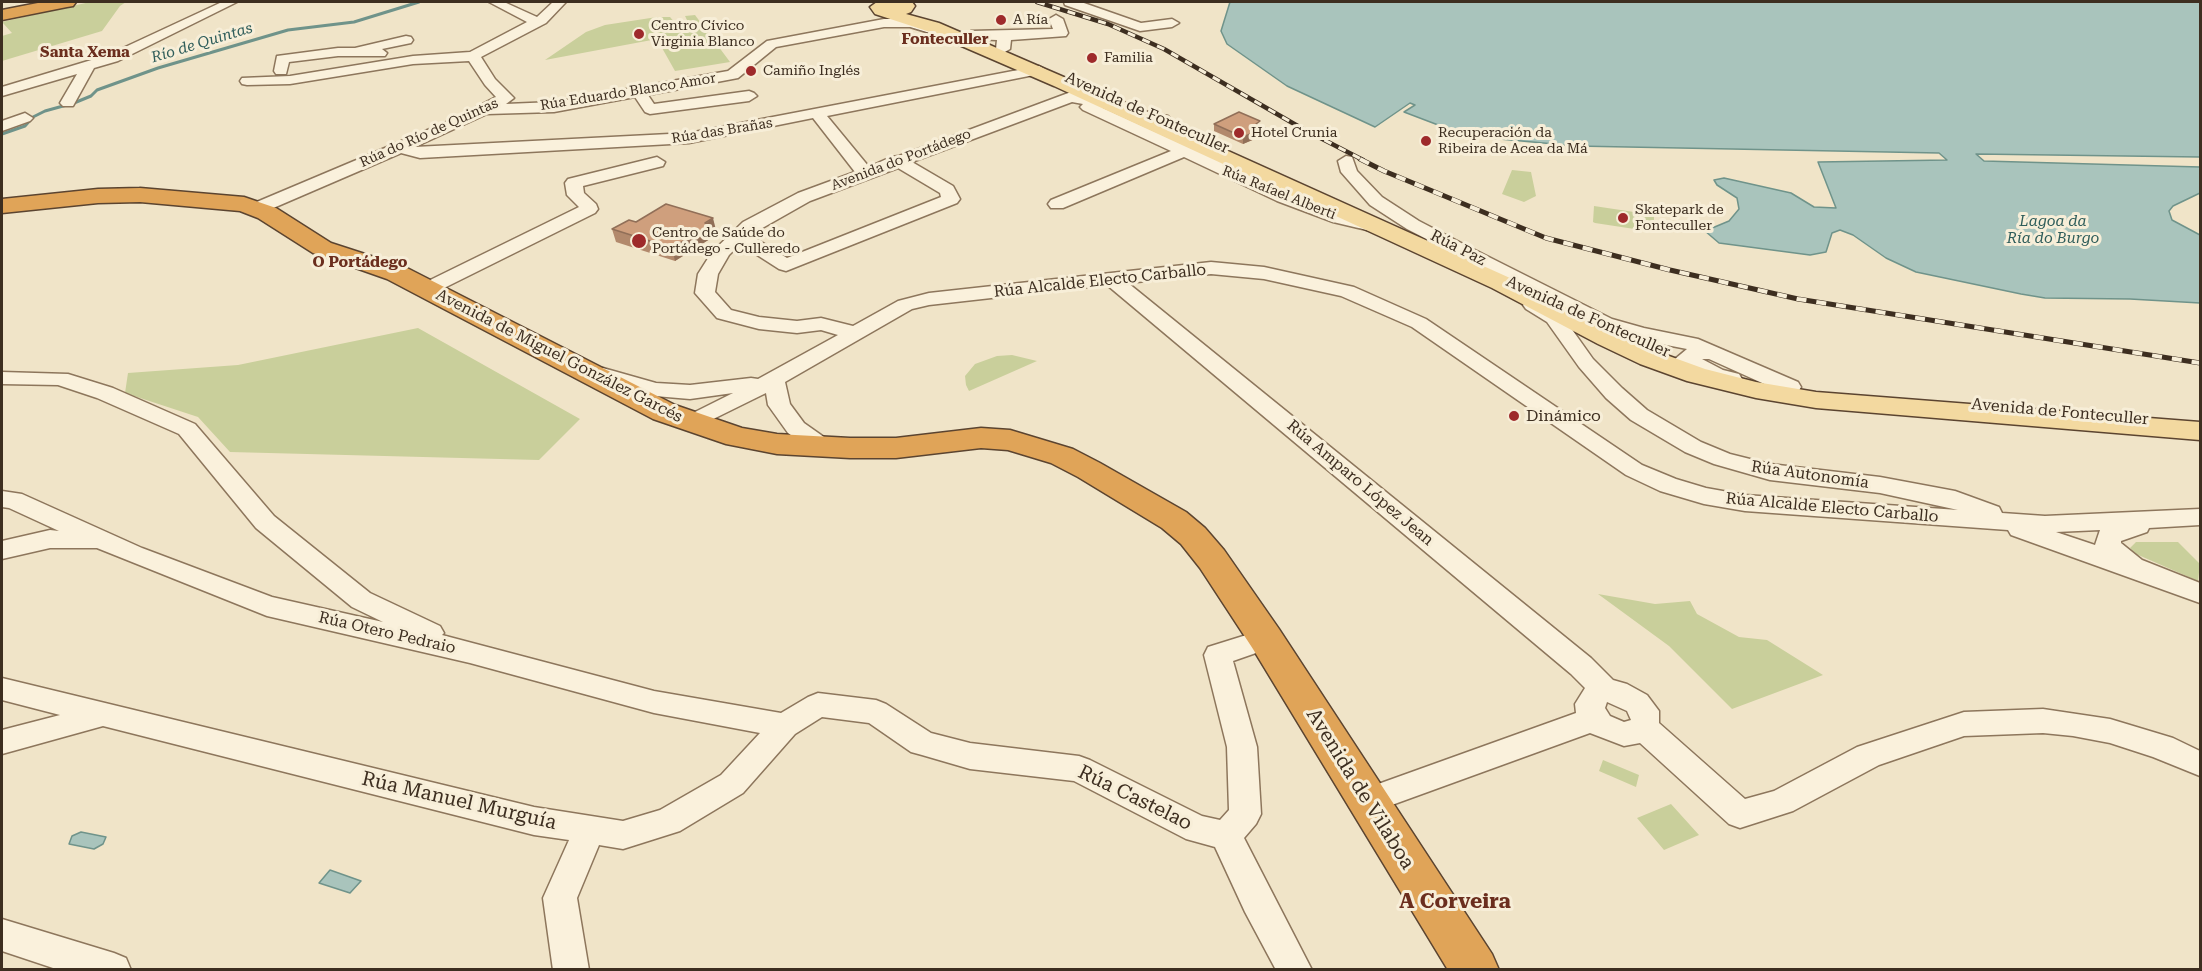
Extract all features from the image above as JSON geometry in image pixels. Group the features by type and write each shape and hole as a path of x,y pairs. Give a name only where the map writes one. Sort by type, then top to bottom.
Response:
{"highway":[{"path":"7,8 31,2"},
{"path":"7,8 55,2"},
{"path":"7,8 67,2"},
{"path":"2,205 99,196 140,195 226,201 258,208"},
{"name":"Avenida de Miguel González Garcés","path":"258,208 322,249 396,273 664,412 691,423 737,437 777,444 896,448 981,438 1010,441 1062,456 1116,484 1174,520 1193,536 1212,559 1266,639"},
{"name":"Avenida de Vilaboa","path":"1266,639 1475,969"}],"main road":[{"name":"Avenida de Fonteculler","path":"891,8 969,39 1056,78 1291,195 1377,228 1501,283 1607,339 1649,358 1696,375 1852,404 2200,431"},
{"name":"Avenida de Fonteculler","path":"969,39 1056,78 1163,119 1644,345 1705,363 1735,376 1785,391 2200,424"},
{"path":"1223,147 1290,184 1291,195"}],"street":[{"path":"2,92 87,68 231,2"},
{"path":"495,2 537,22"},
{"path":"247,81 413,60 473,56 537,22 560,2"},
{"path":"1070,2 1140,27 1172,23"},
{"path":"764,118 733,75 772,44 891,8 919,25 969,39"},
{"path":"1056,19 1061,33 1056,78 1147,117 1163,119"},
{"path":"280,76 350,54 408,44"},
{"name":"Rúa do Río de Quintas","path":"258,208 400,148 487,109 506,98 490,82 473,56"},
{"path":"68,103 87,68"},
{"name":"Rúa Eduardo Blanco Amor","path":"487,109 554,106 733,75"},
{"name":"Rúa das Brañas","path":"400,148 420,153 689,138 764,118 787,120 1056,78"},
{"name":"Rúa Rafael Alberti","path":"1056,78 1082,105 1183,152 1291,195"},
{"name":"Avenida do Portádego","path":"855,333 815,334 797,327 759,323 724,314 705,293 708,274 722,252 749,226 804,197 897,160 1056,78"},
{"path":"638,91 650,109 749,96"},
{"path":"819,114 858,167 866,172"},
{"path":"2,126 25,118"},
{"path":"1057,204 1183,152"},
{"path":"739,236 786,265 951,199 947,190 897,160"},
{"name":"Rúa Paz","path":"1346,161 1350,172 1376,201 1413,225 1605,324 1641,334 1691,343 1705,363"},
{"path":"427,289 588,209 587,204 576,195 574,183 657,162"},
{"name":"Rúa Alcalde Electo Carballo","path":"691,423 905,305 929,299 1210,268 1264,273 1347,291 1419,323 1634,470 1668,485 1704,496 1745,503 2045,524 2200,517"},
{"name":"Rúa Amparo López Jean","path":"1110,278 1572,658 1606,691"},
{"name":"Rúa Autonomía","path":"1501,283 1517,297 1554,318 1586,363 1614,393 1640,415 1693,447 1722,459 1770,472 1880,485 1955,499 1987,512 2000,521"},
{"path":"797,327 807,339 814,356"},
{"path":"1607,339 1702,372 1705,363"},
{"path":"555,356 619,380 655,389 711,391 774,379 779,405 796,428 823,447"},
{"path":"2,378 60,379 105,393 187,429 265,522 361,600 470,651"},
{"name":"Rúa Otero Pedraio","path":"2,499 13,500 104,541 267,606 470,651 654,702 785,726"},
{"path":"2134,568 2109,546 2109,536 2121,530 2170,519"},
{"path":"2000,521 2200,593"},
{"path":"2068,523 2102,550 2134,568"},
{"path":"2,550 50,539 104,541"},
{"path":"1266,639 1218,654 1242,747 1245,814 1226,835 1257,902 1295,969"},
{"name":"Rúa Manuel Murguía","path":"2,689 534,821 623,835 669,821 732,784 785,726"},
{"path":"1606,691 1628,696 1637,703 1644,711 1646,719 1643,727 1632,733 1616,732 1594,718 1590,711 1593,698 1606,691"},
{"name":"Rúa Castelao","path":"785,726 818,705 876,712 922,743 970,756 1079,769 1197,829 1226,835"},
{"path":"2,742 101,715"},
{"path":"1367,801 1564,731 1594,718"},
{"path":"1643,727 1740,814 1782,802 1868,756 1964,724 2043,721 2073,724 2110,731 2151,744 2200,764"},
{"path":"572,969 560,898 589,830"},
{"path":"2,935 114,969"}],"green space":[{"path":"90,2 126,2 120,6 102,31 2,61 2,36 12,33 2,22"},
{"path":"695,15 730,62 675,71 657,39 545,60 586,32 605,25 657,17 670,17 676,24 688,22 685,16"},
{"path":"1512,170 1531,172 1536,196 1524,202 1502,194"},
{"name":"Skatepark de Fonteculler","path":"1594,206 1654,215 1654,227 1642,225 1641,230 1595,223 1593,222"},
{"path":"418,328 580,419 539,460 230,452 198,417 125,393 128,373 238,365"},
{"path":"1012,355 1037,361 969,391 965,376 975,364 997,356"},
{"path":"2136,542 2178,542 2200,564 2198,581 2136,554 2130,548"},
{"path":"1598,594 1655,604 1690,601 1697,614 1739,637 1767,640 1823,675 1732,709 1669,646"},
{"path":"1603,760 1639,775 1636,787 1599,771"},
{"path":"1671,804 1699,835 1664,850 1637,818"}],"water":[{"name":"Lagoa da Ría do Burgo","path":"1230,2 2200,2 2200,157 1976,154 1984,161 2200,167 2200,193 2173,206 2169,211 2172,220 2200,235 2200,303 2045,298 2021,294 1916,272 1886,258 1853,235 1840,230 1832,233 1826,252 1810,255 1719,243 1705,231 1729,221 1739,209 1737,198 1717,185 1714,180 1724,178 1791,193 1814,207 1836,208 1818,162 1947,160 1939,153 1576,146 1467,136 1404,112 1415,105 1410,103 1375,127 1287,86 1227,44 1221,31"},
{"path":"81,832 106,837 103,844 94,849 69,844 72,836"},
{"path":"330,870 361,881 350,893 319,883"}],"building":[{"path":"1239,112 1260,121 1256,124 1265,128 1243,137 1214,124"},
{"path":"666,204 713,218 705,223 710,225 672,248 612,229 629,220 636,222"}],"waterway":[{"name":"Río de Quintas","path":"2,134 25,126 33,117 45,111 74,103 91,96 97,90 158,68 288,30 354,22 419,2"}],"railway":[{"path":"1037,2 1108,24 1164,49 1303,129 1363,160"},
{"path":"1360,159 1546,238 1670,270 1798,299 2200,363"}],"place":[{"name":"A Ría","path":"1001,20"},
{"name":"Centro Cívico Virginia Blanco","path":"639,34"},
{"name":"Familia","path":"1092,58"},
{"name":"Camiño Inglés","path":"751,71"},
{"name":"Hotel Crunia","path":"1239,133"},
{"name":"Recuperación da Ribeira de Acea da Má","path":"1426,141"},
{"name":"Skatepark de Fonteculler","path":"1623,218"},
{"name":"Centro de Saúde do Portádego - Culleredo","path":"639,241"},
{"name":"Dinámico","path":"1514,416"}],"district":[{"name":"Fonteculler","path":"945,40"},
{"name":"Santa Xema","path":"85,53"},
{"name":"O Portádego","path":"360,263"},
{"name":"A Corveira","path":"1455,902"}]}
